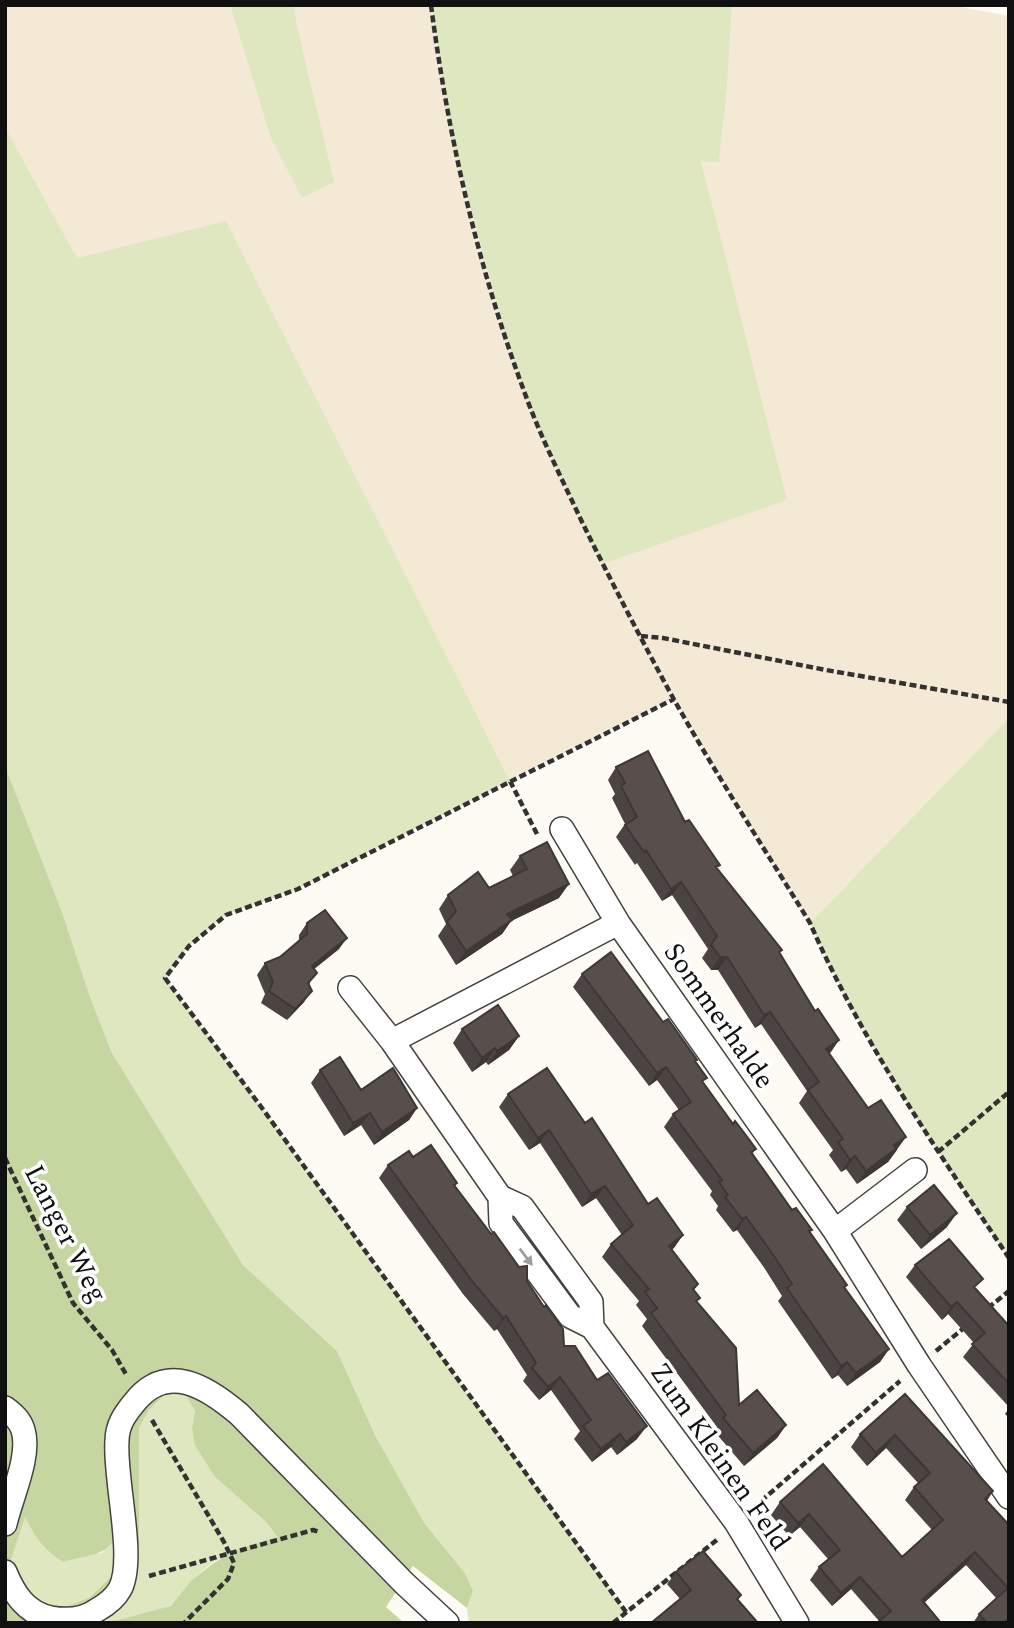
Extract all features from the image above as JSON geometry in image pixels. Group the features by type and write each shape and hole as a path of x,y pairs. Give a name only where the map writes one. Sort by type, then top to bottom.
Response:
{"street":[{"name":"Sommerhalde","path":"562,829 618,923 835,1231 919,1365 1009,1497"},
{"path":"392,1041 618,923"},
{"name":"Zum Kleinen Feld","path":"350,988 392,1041 500,1197 501,1223 570,1317 592,1326 736,1522 797,1623"},
{"path":"835,1231 915,1170"},
{"path":"5,1572 12,1590 27,1608 48,1617 71,1620 88,1616 109,1603 121,1587 125,1564 116,1470 117,1437 122,1418 139,1396 158,1382 176,1381 192,1384 221,1399 447,1623"},
{"path":"5,1408 16,1417 24,1438 23,1460 5,1524"}],"path":[{"path":"431,5 450,134 483,260 520,379 548,450 674,699 810,923 825,956 910,1109 1009,1258"},
{"path":"640,636 1009,702"},
{"path":"626,1612 279,1130 165,978 188,946 226,915 298,889 674,699"},
{"path":"510,781 537,834 562,829"},
{"path":"938,1151 1009,1092"},
{"name":"Langer Weg","path":"5,1158 73,1303 112,1350 229,1554"},
{"path":"978,1316 1009,1291"},
{"path":"748,1512 968,1324"},
{"path":"138,1578 313,1530 323,1533"},
{"path":"613,1623 723,1535"},
{"path":"184,1623 228,1579 234,1563 229,1554"}],"shaded area":[{"path":"5,5 230,5 270,136 298,31 294,5 431,5 439,67 464,190 503,327 524,391 548,450 718,231 701,160 719,161 727,91 732,5 951,5 1009,16 1009,718 810,923 674,699 510,781 226,222 77,258 5,127"}],"green space":[{"path":"230,5 294,5 334,182 302,198 270,136"},
{"path":"431,5 732,5 727,91 719,162 701,161 787,500 602,564 548,450 524,392 503,327 450,134"},
{"path":"5,127 77,258 226,221 510,781 298,889 226,915 189,946 165,978 626,1612 613,1623 469,1623 467,1608 473,1591 465,1573 425,1524 376,1437 337,1351 243,1265 112,1053 62,912 5,766"},
{"path":"1009,718 1009,1258 877,1053 810,923"},
{"path":"5,766 62,912 112,1053 243,1265 337,1351 376,1437 425,1524 465,1573 473,1591 467,1608 413,1566 386,1607 404,1623 107,1623 171,1606 191,1581 211,1565 231,1552 277,1537 266,1522 215,1477 195,1445 192,1428 195,1411 183,1390 166,1394 149,1410 139,1428 139,1544 128,1589 97,1617 99,1623 5,1623","holes":["25,1517 36,1537 63,1562 104,1550 115,1539 119,1529 120,1561 112,1576 90,1597 68,1606 51,1607 28,1595 18,1581 11,1560"]},
{"path":"183,1390 195,1411 192,1428 215,1477 266,1522 277,1538 235,1551 211,1564 168,1607 99,1623 97,1617 128,1589 139,1544 139,1428 149,1410 167,1394"},
{"path":"25,1516 63,1562 82,1555 102,1553 120,1526 120,1561 112,1576 90,1597 68,1606 51,1607 28,1595 18,1581 11,1560"}],"building":[{"path":"648,751 685,822 689,820 720,865 716,867 782,950 779,952 815,1011 818,1009 839,1040 826,1049 868,1108 881,1100 906,1137 894,1145 896,1149 866,1171 855,1156 850,1160 838,1142 843,1139 808,1090 819,1082 770,1012 764,1015 727,957 720,957 711,945 717,936 681,882 671,889 646,850 644,852 625,825 637,817 621,786 625,783 616,767"},
{"path":"547,842 569,884 507,914 512,920 466,951 447,922 456,911 448,895 478,872 489,888 527,869 520,856"},
{"path":"325,910 347,938 312,966 317,973 308,983 312,991 295,1009 269,991 273,982 265,963 280,957 307,934 307,923"},
{"path":"611,952 663,1022 668,1019 697,1060 695,1061 707,1078 702,1081 733,1124 735,1121 756,1149 751,1152 792,1210 796,1208 812,1230 809,1231 847,1285 844,1287 889,1349 856,1373 847,1362 841,1366 787,1288 792,1284 774,1256 746,1217 742,1219 725,1197 728,1195 719,1182 722,1180 673,1114 691,1102 666,1067 657,1073 582,974"},
{"path":"498,1005 519,1036 482,1058 462,1029"},
{"path":"340,1057 361,1090 393,1068 417,1108 382,1132 370,1113 353,1123 320,1070"},
{"path":"547,1068 585,1123 592,1118 648,1204 657,1198 683,1235 669,1246 698,1284 693,1289 700,1298 696,1301 736,1348 739,1405 757,1390 786,1425 753,1453 723,1418 726,1415 651,1313 657,1308 645,1292 649,1289 611,1244 633,1225 605,1186 591,1194 549,1130 538,1138 508,1094"},
{"path":"431,1145 457,1183 454,1185 491,1234 494,1232 519,1267 527,1266 527,1281 563,1329 564,1346 575,1346 597,1380 608,1373 647,1426 626,1442 620,1434 601,1449 583,1426 591,1420 560,1377 548,1387 532,1368 536,1363 506,1316 503,1318 472,1281 388,1165 409,1151 413,1157"},
{"path":"934,1185 957,1213 930,1235 907,1207"},
{"path":"949,1239 983,1279 974,1287 1009,1326 1009,1384 972,1344 985,1333 957,1302 951,1307 915,1265"},
{"path":"905,1394 993,1491 985,1499 1009,1525 1009,1618 1004,1623 987,1623 979,1614 1008,1588 975,1552 922,1600 941,1623 877,1623 891,1611 860,1577 841,1593 819,1567 840,1550 809,1514 798,1523 780,1502 823,1464 902,1557 943,1520 914,1487 930,1473 895,1435 876,1453 860,1434"},
{"path":"703,1551 741,1595 737,1599 758,1623 651,1623 691,1590 676,1572"}]}
